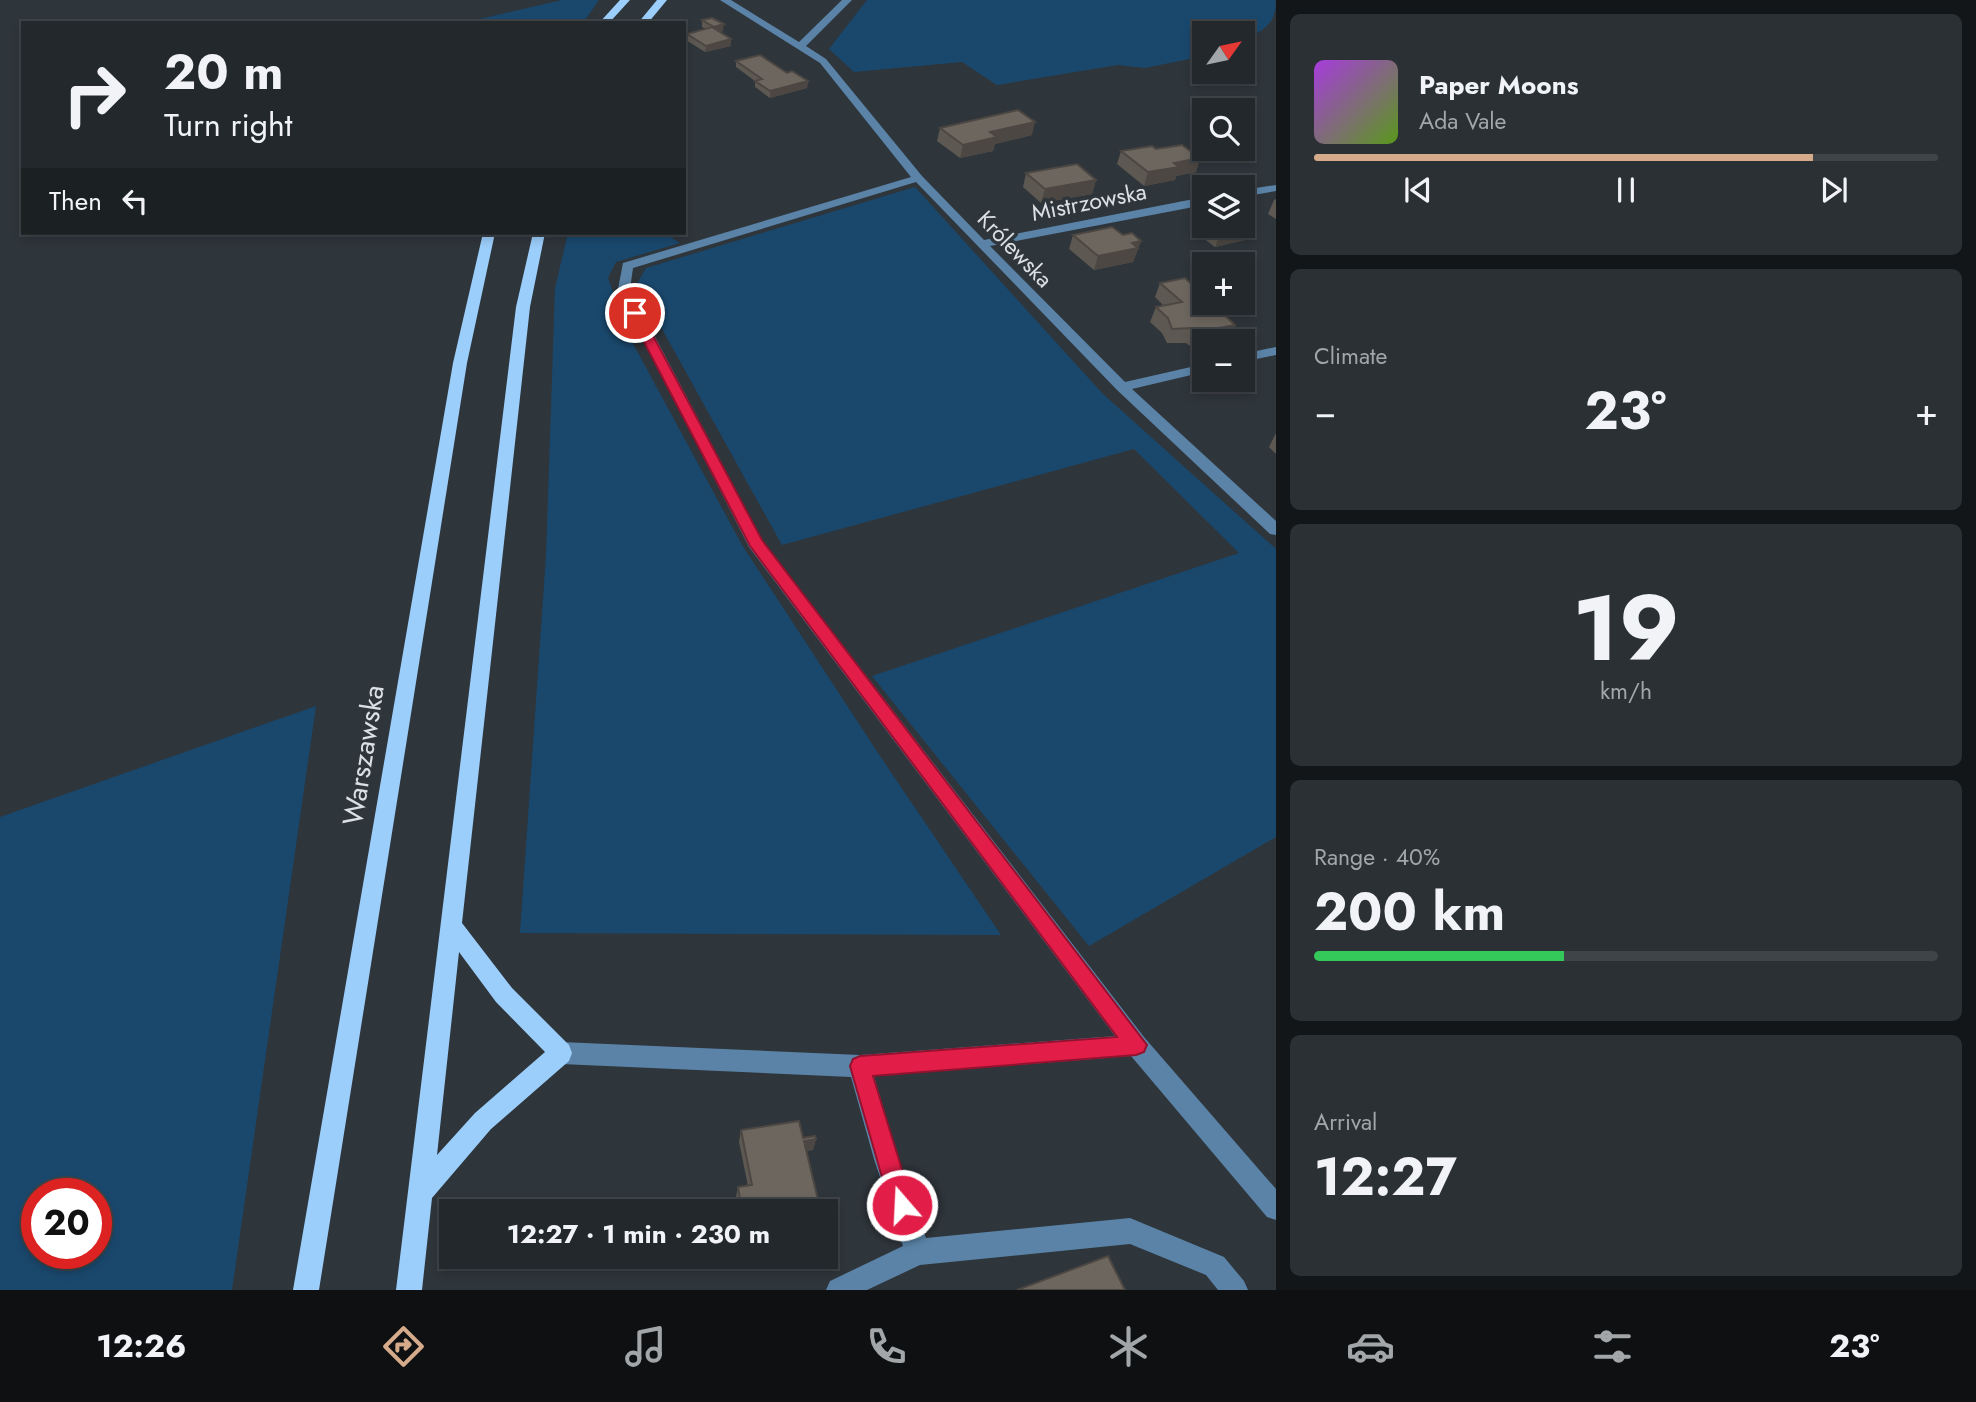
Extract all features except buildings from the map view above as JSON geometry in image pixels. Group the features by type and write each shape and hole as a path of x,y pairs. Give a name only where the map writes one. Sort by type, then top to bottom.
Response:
{"main road":[{"path":"606,21 625,0"},
{"path":"645,21 662,0"},
{"name":"Warszawska","path":"306,1290 460,363 489,235"},
{"path":"408,1290 523,307 539,235"},
{"path":"419,1194 483,1121 561,1053 504,995 450,924"}],"street":[{"name":"Królewska","path":"725,0 823,61 918,178 981,244 1122,387 1276,530"},
{"path":"800,47 847,0"},
{"path":"918,178 627,266 624,289 755,543 1136,1045 1276,1208"},
{"path":"1255,192 1276,188"},
{"name":"Mistrzowska","path":"981,244 1192,203"},
{"path":"1255,355 1276,351"},
{"path":"1122,387 1192,371"},
{"path":"561,1053 860,1066 1136,1045"},
{"path":"860,1066 886,1159 918,1252"},
{"path":"839,1290 918,1252 1130,1231 1215,1266 1235,1290"}],"shaded area":[{"path":"562,0 599,0 584,21 471,21"},
{"path":"867,0 1276,0 1271,21 1255,34 1255,21 1192,21 1192,58 1145,68 1118,65 997,85 962,62 854,72 829,49"},
{"path":"915,187 1103,394 1276,549 1276,837 1089,946 872,676 1239,553 1134,449 782,545 637,284 646,268"},
{"path":"568,235 667,235 680,243 616,262 608,278 630,338 742,545 1001,935 520,933 546,556 555,288"},
{"path":"316,706 232,1290 0,1290 0,817"}],"route":[{"path":"635,313 755,543 1136,1045 860,1066 902,1205"}]}
